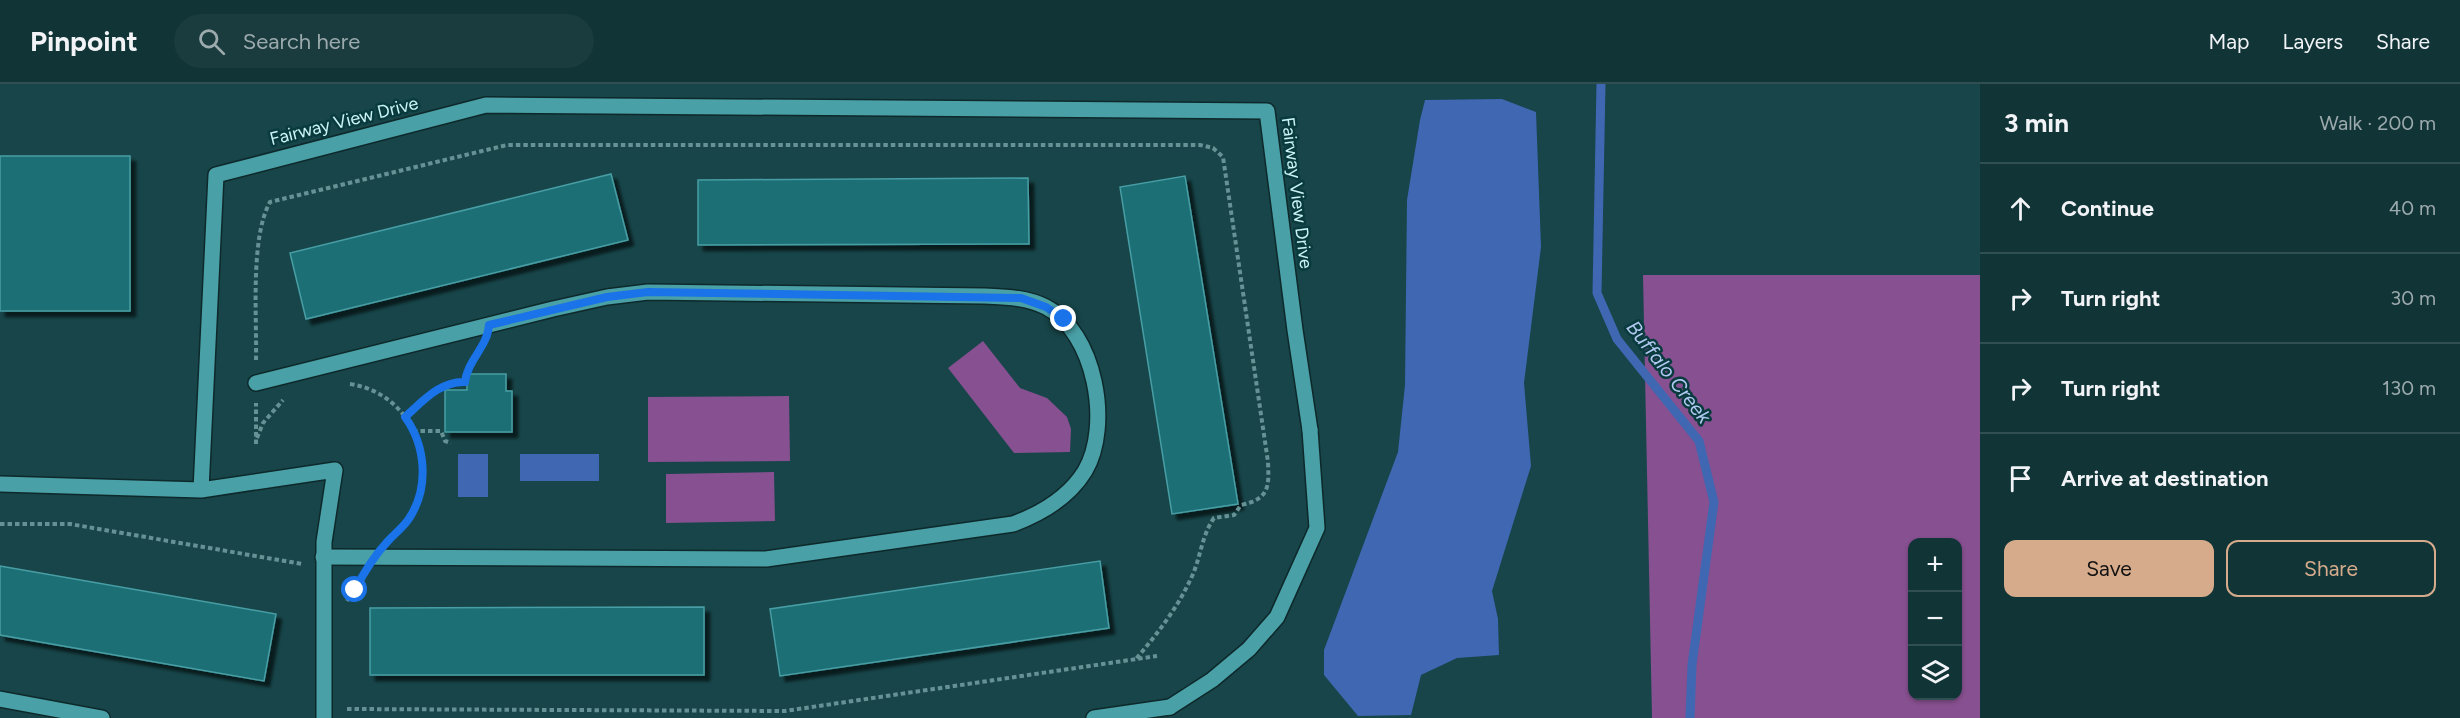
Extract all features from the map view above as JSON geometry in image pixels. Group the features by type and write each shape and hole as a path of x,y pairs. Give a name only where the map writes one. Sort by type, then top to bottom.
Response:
{"street":[{"name":"Fairway View Drive","path":"201,490 216,175 486,105 1267,111 1310,430 1317,528 1277,617 1249,649 1212,680 1170,707 1094,718"},
{"path":"256,383 607,297 648,292 1021,298 1046,307 1064,319 1078,340 1090,368 1098,398 1093,452 1084,471 1063,495 1037,515 1013,524 766,559 375,557 323,563"},
{"path":"0,484 201,490 335,470 323,563 324,718"},
{"path":"0,699 102,718"}],"path":[{"path":"290,397 282,401 263,423 256,444 258,254 264,212 270,202 507,145 1200,145 1213,148 1223,157 1268,462 1269,487 1256,498 1241,504 1234,515 1214,518 1207,528 1198,559 1179,600 1162,627 1136,659"},
{"path":"405,417 428,396 445,385 465,382 466,374 488,335 489,325"},
{"path":"340,383 359,386 386,398 405,417 413,431 422,461 422,481 418,501 409,519 364,570 355,590 345,604"},
{"path":"413,431 441,431 445,441 451,442"},
{"path":"0,524 70,524 306,565 323,563 343,577 355,590"},
{"path":"339,709 785,711 1157,656"}],"shaded area":[{"path":"1643,275 1980,275 1980,718 1652,718"},
{"path":"983,341 1020,388 1047,398 1067,417 1071,429 1070,452 1014,453 948,368"},
{"path":"789,396 790,461 648,462 648,397"},
{"path":"774,472 775,521 666,523 666,474"}],"water":[{"path":"1502,99 1536,112 1541,247 1524,383 1531,466 1492,591 1498,619 1499,655 1457,658 1421,675 1411,715 1358,716 1324,675 1324,650 1398,452 1405,385 1407,200 1420,120 1425,100"},
{"path":"458,454 488,454 488,497 458,497"},
{"path":"520,454 599,454 599,481 520,481"}],"building":[{"path":"0,156 130,156 130,311 0,311"},
{"path":"611,174 628,240 306,319 290,253"},
{"path":"1185,176 1238,504 1172,514 1120,187"},
{"path":"1028,178 1029,244 698,245 698,180"},
{"path":"467,374 506,374 506,391 512,391 512,432 445,432 445,390 467,390"},
{"path":"1100,561 1109,628 780,676 770,609"},
{"path":"0,566 276,614 264,681 0,635"},
{"path":"704,607 704,675 370,675 370,608"}],"waterway":[{"name":"Buffalo Creek","path":"1601,84 1597,293 1617,339 1699,441 1714,502 1692,665 1690,718"}],"route":[{"path":"355,590 364,570 388,540 409,519 418,501 422,481 422,461 417,439 405,417 428,396 445,385 465,382 466,374 488,335 489,325 607,297 648,292 1021,298 1046,307 1064,319"}]}
